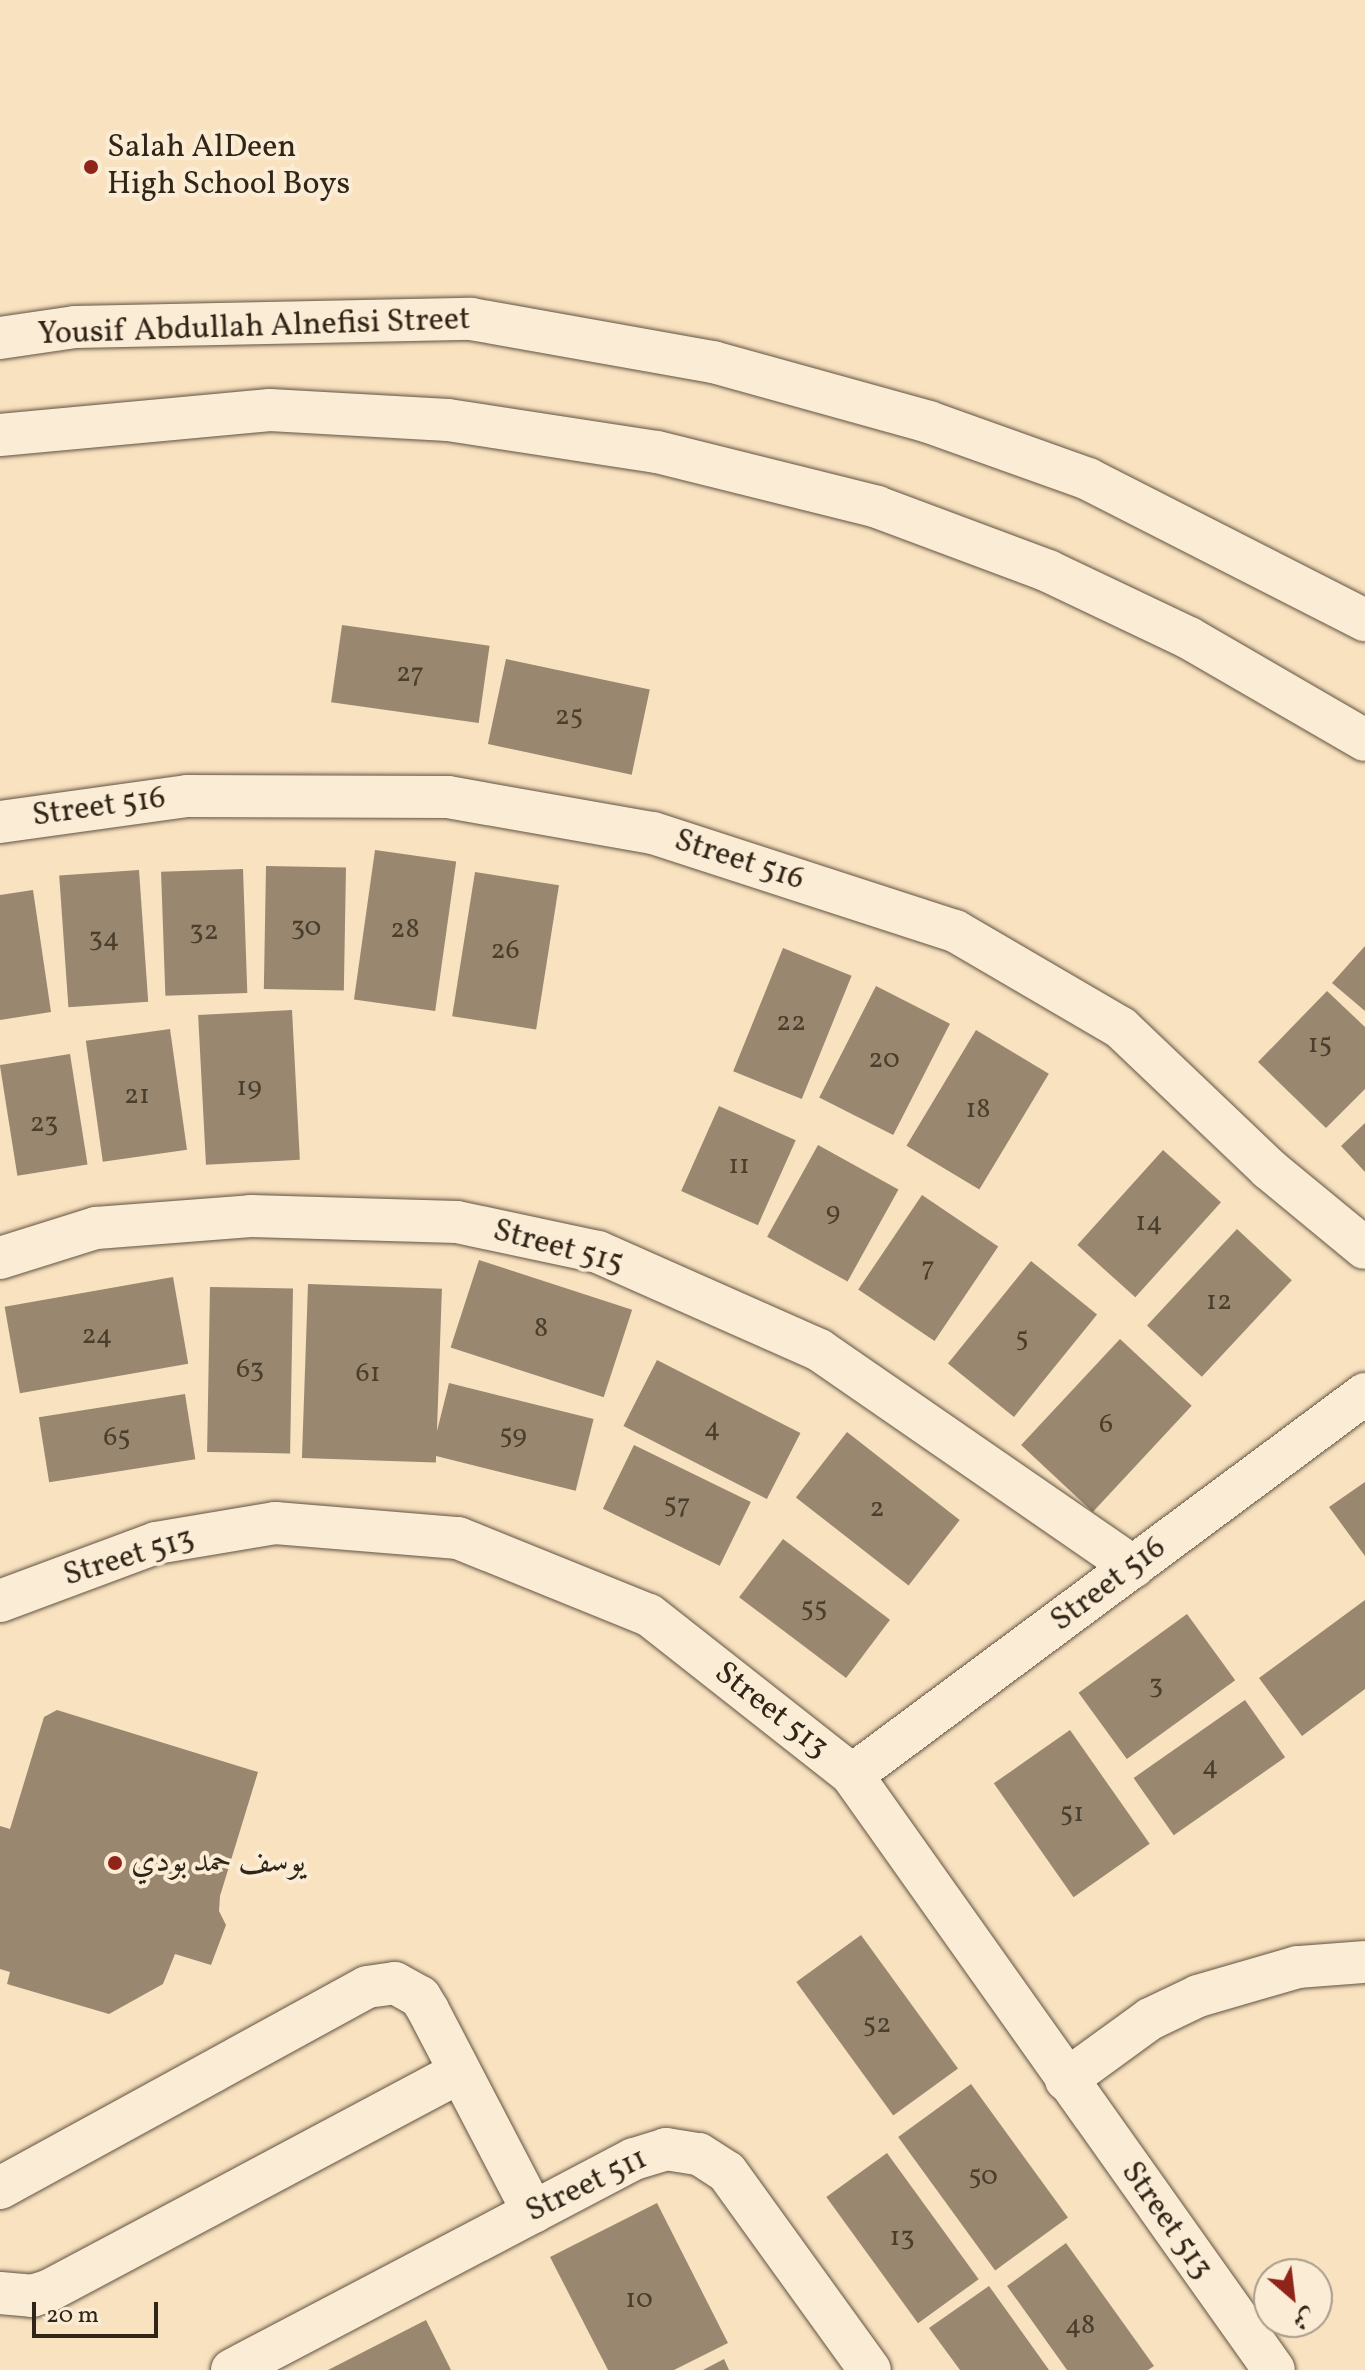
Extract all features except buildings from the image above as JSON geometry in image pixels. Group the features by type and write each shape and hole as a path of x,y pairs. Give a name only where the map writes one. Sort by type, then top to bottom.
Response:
{"street":[{"name":"Yousif Abdullah Alnefisi Street","path":"0,338 75,327 471,319 713,362 929,422 1088,479 1365,620"},
{"path":"0,435 270,410 448,420 657,452 877,507 1048,571 1189,638 1365,740"},
{"name":"Street 516","path":"0,822 187,796 448,797 653,833 969,939 1121,1028 1269,1169 1365,1248"},
{"name":"Street 515","path":"0,1258 96,1228 251,1216 457,1222 598,1252 819,1350 1133,1567"},
{"name":"Street 516","path":"852,1775 1365,1394"},
{"name":"Street 513","path":"3,1592 156,1543 275,1523 458,1538 649,1615 852,1775 1274,2370"},
{"path":"1066,2080 1150,2019 1198,1996 1298,1967 1365,1962"},
{"path":"0,2188 380,1983 395,1983 420,1997 533,2212"},
{"path":"0,2293 32,2296 50,2290 460,2072"},
{"name":"Street 511","path":"232,2370 650,2152 699,2154 727,2172 870,2370"}],"place":[{"name":"Salah AlDeen High School Boys","path":"91,167"},
{"name":"يوسف حمد بودي","path":"115,1863"}]}
